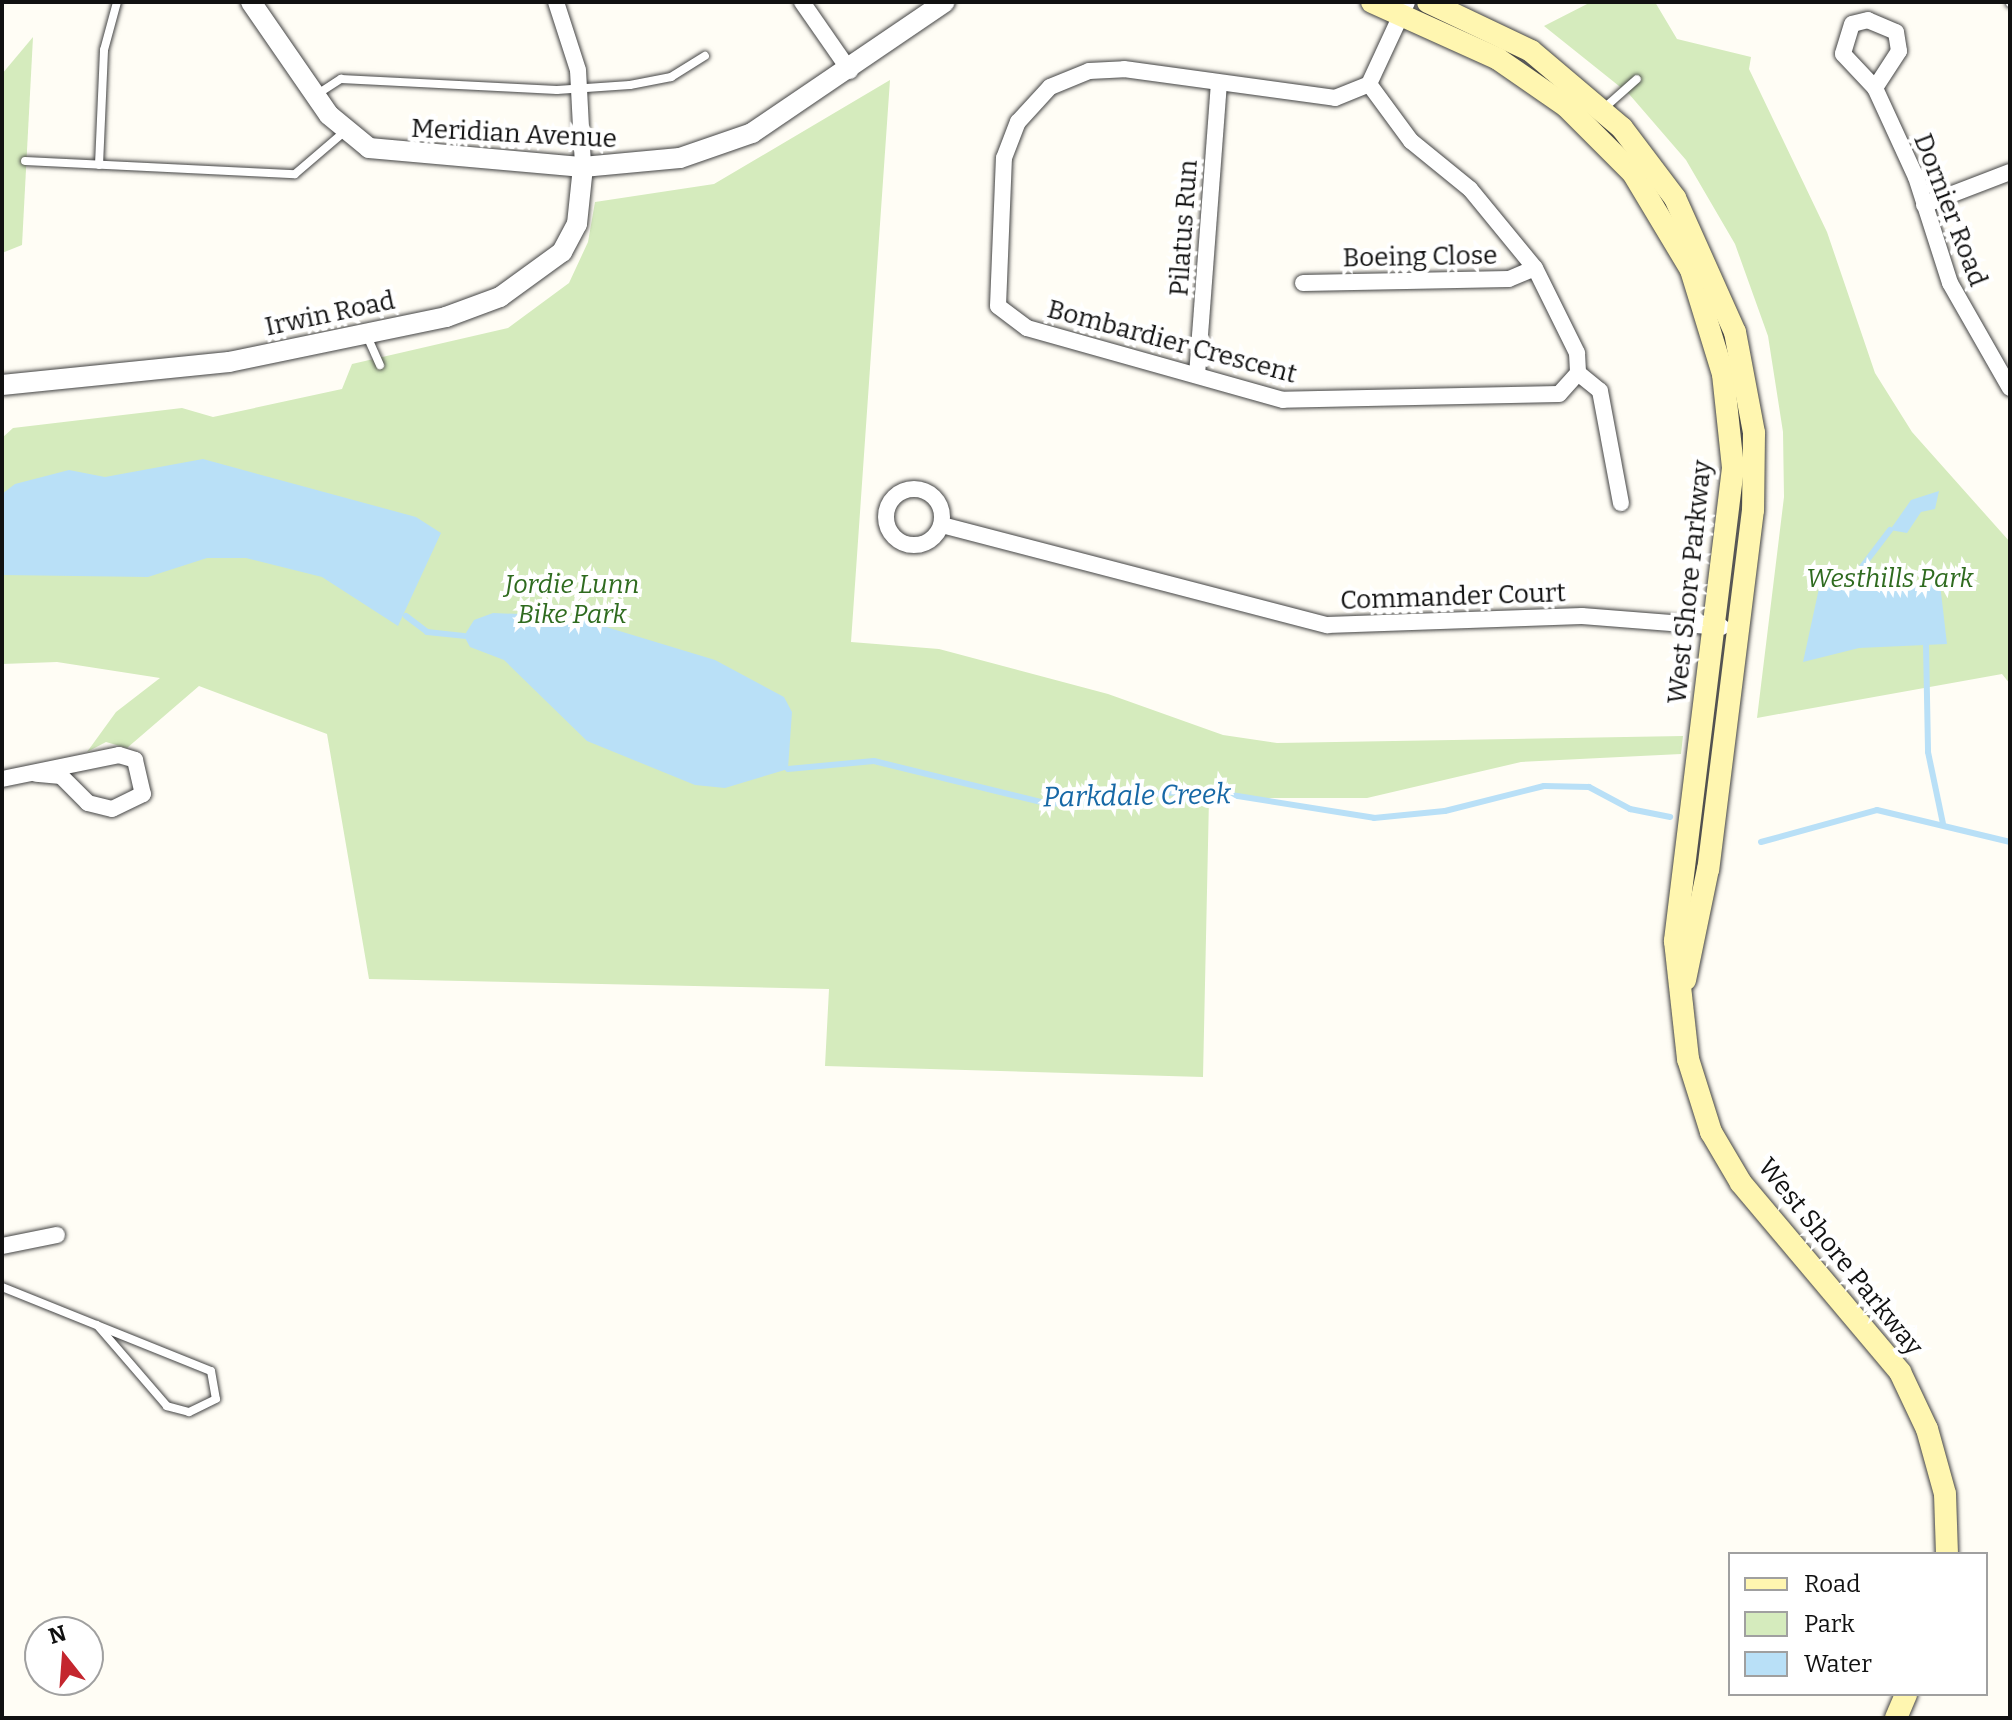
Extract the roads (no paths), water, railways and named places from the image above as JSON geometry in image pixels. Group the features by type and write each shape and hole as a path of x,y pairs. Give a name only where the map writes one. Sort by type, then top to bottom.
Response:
{"main road":[{"name":"West Shore Parkway","path":"1372,2 1404,8 1596,117"},
{"name":"West Shore Parkway","path":"1428,2 1531,51 1596,117 1664,218 1691,270 1723,374 1733,468 1728,627 1708,869 1681,997 1688,1059 1711,1132 1741,1183 1870,1331 1920,1415 1945,1494 1947,1552"},
{"path":"1896,1718 1905,1696"}],"street":[{"name":"Meridian Avenue","path":"251,2 344,132 385,153 583,167 644,165 715,149 850,71 945,2"},
{"path":"556,2 581,89 583,167"},
{"path":"802,2 850,71"},
{"path":"1404,8 1369,84 1411,141 1470,189 1535,268 1571,336 1578,373 1600,391 1621,503"},
{"name":"Bombardier Crescent","path":"1369,84 1320,100 1124,69 1070,77 1032,103 1004,158 995,285 1004,314 1027,328 1197,375 1325,404 1538,400 1559,394 1578,373"},
{"name":"Pilatus Run","path":"1197,375 1219,85"},
{"name":"Dornier Road","path":"1875,88 1924,205 1950,283 2010,388"},
{"name":"Irwin Road","path":"2,385 198,366 366,334 486,302 551,271 577,224 583,167"},
{"path":"1924,205 2010,172"},
{"name":"Boeing Close","path":"1303,283 1509,279 1535,268"},
{"name":"Commander Court","path":"942,525 1327,625 1582,616 1728,627"},
{"path":"5,777 36,774 119,755 135,760 143,794 112,809 88,803 61,776 36,774"},
{"path":"2,1246 57,1235"}],"lane":[{"path":"99,165 104,50 117,2"},
{"path":"315,95 341,79 581,89 671,77 705,56"},
{"path":"1596,117 1637,79"},
{"path":"25,161 295,174 344,132"},
{"path":"366,334 380,365"},
{"path":"2,1287 97,1325 211,1371 216,1399 189,1412 167,1406 97,1325"}],"water":[{"path":"203,459 416,517 441,533 398,626 322,577 246,558 207,558 148,577 2,575 2,494 15,484 69,470 105,477"},
{"path":"1939,491 1935,509 1921,512 1907,533 1890,530 1911,500"},
{"path":"1821,579 1875,587 1940,584 1947,644 1859,648 1803,662"},
{"path":"493,613 570,616 715,660 784,697 792,712 788,769 725,788 695,785 587,741 504,660 470,647 464,636 474,620"}],"waterway":[{"path":"1852,580 1890,530"},
{"name":"Parkdale Creek","path":"406,616 427,632 464,636"},
{"path":"1926,645 1928,752 1943,824"},
{"name":"Parkdale Creek","path":"788,769 874,761 1049,804 1200,790 1374,818 1445,811 1544,786 1589,787 1630,809 1670,817"},
{"name":"Parkdale Creek","path":"1761,842 1877,810 2010,842"}],"park label":[{"name":"Westhills Park","path":"1890,579"},
{"name":"Jordie Lunn Bike Park","path":"572,600"}]}
